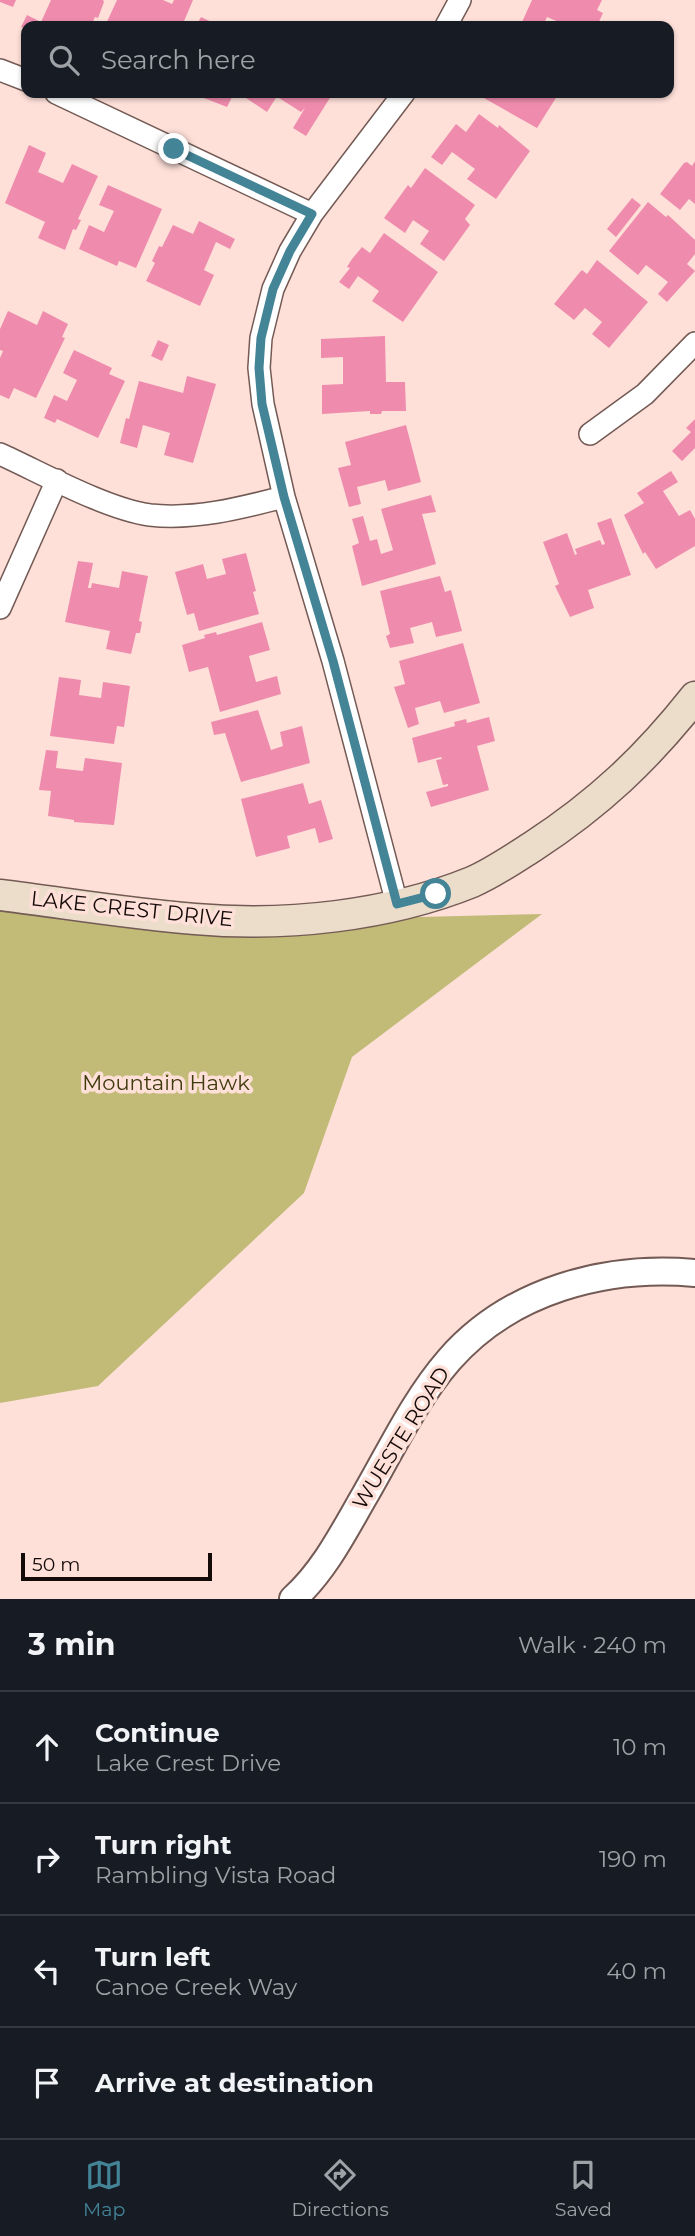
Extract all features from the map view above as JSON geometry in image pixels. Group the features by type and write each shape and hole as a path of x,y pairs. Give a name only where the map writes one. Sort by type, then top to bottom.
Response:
{"main road":[{"name":"LAKE CREST DRIVE","path":"0,895 195,919 255,921 354,914 397,904 474,881 574,819 621,780 662,738 695,697"}],"street":[{"path":"449,21 460,0"},
{"path":"0,70 21,78"},
{"path":"67,98 312,214"},
{"path":"397,904 333,661 284,497 262,404 259,368 261,338 273,289 290,251 312,214 400,98"},
{"path":"590,434 645,394 695,342"},
{"path":"0,454 112,505 148,514 171,516 207,513 284,497"},
{"path":"0,608 57,480"},
{"name":"WUESTE ROAD","path":"293,1599 308,1586 330,1554 423,1396 450,1359 486,1326 520,1304 566,1285 629,1273 695,1273"}],"green space":[{"name":"Mountain Hawk","path":"0,893 255,921 542,914 352,1057 304,1193 98,1386 0,1403"}],"building":[{"path":"0,0 16,0 13,7"},
{"path":"51,0 104,2 98,18 95,17 93,21 41,21"},
{"path":"117,0 163,0 172,4 174,0 193,0 184,21 107,21"},
{"path":"532,0 602,0 597,10 603,13 599,21 556,21 547,17 545,21 522,21"},
{"path":"27,15 39,21 24,21"},
{"path":"204,98 232,98 227,107"},
{"path":"246,98 276,98 267,112"},
{"path":"279,98 330,98 306,136 293,128 305,108 301,112"},
{"path":"484,98 556,98 537,128"},
{"path":"479,114 498,128 499,125 530,151 496,199 467,179 475,169 452,152 442,165 431,157 456,124 466,132"},
{"path":"29,145 46,153 38,172 63,183 72,164 98,176 78,219 81,220 76,230 73,229 65,250 38,238 45,222 5,203"},
{"path":"695,161 695,204 689,199 680,210 660,194 684,163 692,166"},
{"path":"425,168 475,205 465,219 470,225 444,261 420,244 429,231 413,220 405,233 384,218 408,185 411,188"},
{"path":"108,185 162,209 136,268 119,261 117,266 79,249 89,225 104,232 114,211 99,205"},
{"path":"632,198 641,205 616,237 607,229"},
{"path":"648,202 666,217 668,215 695,240 695,254 687,264 695,271 667,302 658,294 668,282 646,265 638,275 609,251"},
{"path":"199,221 235,239 230,249 216,242 204,270 214,275 200,306 146,281 155,263 152,261 159,246 162,247 173,225 193,234"},
{"path":"384,233 438,272 403,322 372,301 379,291 358,276 349,289 339,282 362,247 370,253"},
{"path":"597,260 648,302 609,348 592,334 602,322 585,308 574,320 554,304 580,272 582,270 587,274"},
{"path":"8,311 37,325 43,311 68,324 62,337 65,338 36,398 14,388 9,399 0,395 0,358 3,351 0,350 0,329"},
{"path":"385,336 386,382 405,382 406,411 382,411 381,414 370,414 370,411 322,414 322,385 343,384 343,357 321,358 321,339"},
{"path":"158,340 169,345 162,361 151,356"},
{"path":"74,350 112,368 109,374 125,381 98,438 57,419 55,423 44,418 54,395 67,401 77,380 63,373"},
{"path":"187,376 216,384 193,463 164,455 170,433 143,425 137,448 120,443 139,381 183,393"},
{"path":"695,419 695,448 682,461 672,451 691,432 686,428"},
{"path":"406,425 421,482 388,491 385,480 357,487 361,504 349,507 338,468 351,465 345,442"},
{"path":"671,471 678,482 663,491 679,516 690,510 695,519 695,546 656,569 645,552 643,554 624,515 644,503 637,493"},
{"path":"431,495 436,512 422,514 436,564 362,586 352,546 359,543 352,519 363,516 370,541 377,539 381,554 393,550 381,509"},
{"path":"611,518 631,575 588,590 594,608 570,617 555,586 559,584 543,542 567,533 575,555 575,549 600,540 602,545 605,544 597,523"},
{"path":"246,553 259,614 199,631 194,613 187,615 175,572 203,564 207,579 226,574 222,559"},
{"path":"78,561 93,563 88,588 91,588 92,583 119,588 122,571 148,576 139,621 142,622 140,633 136,633 131,654 106,649 110,631 65,622"},
{"path":"440,576 445,592 451,590 462,631 436,637 432,622 410,628 414,643 390,648 386,636 390,634 380,591"},
{"path":"262,622 270,650 249,656 256,682 277,676 281,694 220,712 208,667 189,672 182,645 205,638 204,635 216,632 217,635"},
{"path":"463,643 480,703 444,713 440,701 415,708 419,724 408,728 394,687 405,684 399,661"},
{"path":"59,677 81,680 79,695 101,698 103,682 130,686 124,727 117,726 114,744 50,736"},
{"path":"258,710 271,750 283,746 280,732 302,726 310,763 241,782 225,733 214,735 211,722"},
{"path":"489,717 495,741 477,746 489,790 431,807 426,792 448,786 443,785 436,760 442,759 441,757 418,763 412,738 455,726 454,722 466,719 467,723"},
{"path":"46,750 58,751 56,768 83,771 85,758 122,763 114,825 74,822 48,816 51,791 39,790"},
{"path":"303,783 309,804 321,800 333,839 319,843 315,828 287,836 290,848 256,857 241,799"}],"route":[{"path":"174,149 312,214 290,251 273,289 261,338 259,368 262,404 284,497 333,661 397,904 436,894"}]}
